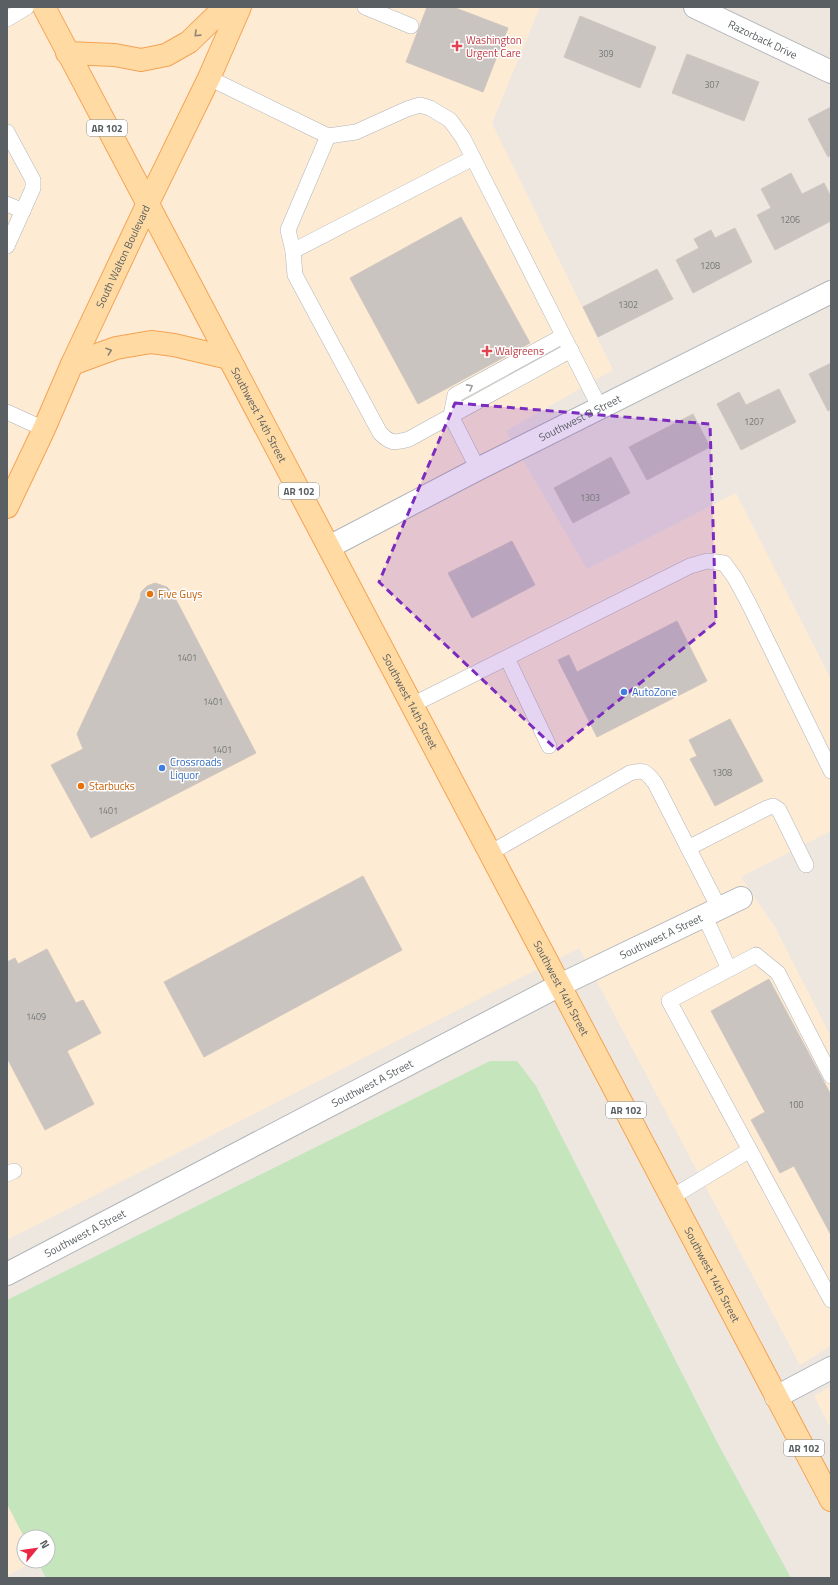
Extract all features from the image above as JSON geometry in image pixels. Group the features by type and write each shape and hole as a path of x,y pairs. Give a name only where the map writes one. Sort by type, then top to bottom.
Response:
{"main road":[{"name":"Southwest 14th Street","path":"44,7 776,1397"},
{"path":"67,52 141,60 166,56 189,42 225,7"},
{"name":"South Walton Boulevard","path":"7,507 44,429 72,364 209,78 240,7"},
{"path":"72,364 116,348 151,342 174,345 228,358"},
{"name":"AR 102","path":"776,1397 831,1500"}],"street":[{"name":"Razorback Drive","path":"695,7 831,72"},
{"name":"Southwest B Street","path":"329,547 478,469 831,292"},
{"name":"Southwest A Street","path":"7,1274 560,985 741,898"},
{"path":"776,1397 831,1368"}],"lane":[{"path":"7,19 27,7"},
{"path":"365,7 411,26"},
{"path":"209,78 328,136 356,132 407,109 420,105 430,108 450,120 463,138 600,408"},
{"path":"7,132 33,180 33,188 7,246"},
{"path":"328,136 288,230 293,251 295,275 380,433 388,441 398,442 409,439 571,350"},
{"path":"293,251 473,158"},
{"path":"7,204 23,211"},
{"path":"478,469 450,416 455,395 563,336"},
{"path":"7,412 44,429"},
{"path":"412,705 690,566 707,561 724,563 735,578 750,604 831,771"},
{"path":"507,658 550,746"},
{"path":"490,852 630,773 640,770 647,773 655,782 688,848 712,912 729,969"},
{"path":"688,848 766,808 773,806 779,810 806,865"},
{"path":"831,1076 778,973 756,955 669,1001 831,1300"},
{"path":"672,1197 750,1150"}],"highlighted area":[{"path":"455,403 710,424 716,622 557,750 379,582"}],"shaded area":[{"path":"7,7 540,7 492,123 613,370 506,431 587,569 736,493 831,679 831,831 741,877 775,927 831,1037 831,1346 800,1365 579,948 7,1240"},
{"path":"831,1386 831,1429 814,1396"},
{"path":"7,1504 20,1529 16,1529 16,1569 20,1569 7,1576"}],"green space":[{"path":"490,1061 517,1061 536,1086 717,1442 791,1578 46,1578 41,1569 56,1569 56,1529 20,1529 7,1504 7,1300"}],"building":[{"name":"Washington Urgent Care","path":"427,7 453,7 508,28 483,92 406,62"},
{"path":"580,16 656,47 640,88 564,57"},
{"path":"687,54 759,82 744,121 672,93"},
{"path":"831,107 831,155 828,157 808,119"},
{"path":"791,173 802,194 824,183 831,197 831,221 775,250 757,215 771,208 761,189"},
{"name":"Walgreens","path":"461,217 530,343 418,404 350,278"},
{"path":"735,228 752,262 693,293 676,260 699,248 694,239 711,230 715,238"},
{"path":"657,269 673,299 598,337 583,307"},
{"path":"831,363 831,409 828,411 809,374"},
{"path":"779,389 796,422 741,450 717,404 739,392 746,405"},
{"path":"693,414 710,447 647,480 629,447"},
{"path":"611,457 630,493 573,523 554,488"},
{"path":"512,541 535,585 472,618 448,573"},
{"path":"155,583 167,587 173,594 256,753 91,838 51,765 83,749 77,734 140,599 141,592 147,586"},
{"path":"677,621 707,681 597,737 558,660 569,655 577,672"},
{"path":"730,719 763,781 715,806 690,759 697,756 689,740"},
{"path":"363,876 402,950 204,1057 164,982"},
{"path":"47,949 76,1003 83,1000 101,1033 67,1051 94,1104 45,1130 7,1058 7,962 15,958 18,964"},
{"path":"769,979 831,1095 831,1235 794,1166 780,1173 751,1120 765,1112 711,1011"}],"place":[{"name":"Washington Urgent Care","path":"457,46"},
{"name":"Walgreens","path":"487,351"},
{"name":"Five Guys","path":"150,594"},
{"name":"AutoZone","path":"624,692"},
{"name":"Crossroads Liquor","path":"162,768"},
{"name":"Starbucks","path":"81,786"}]}
